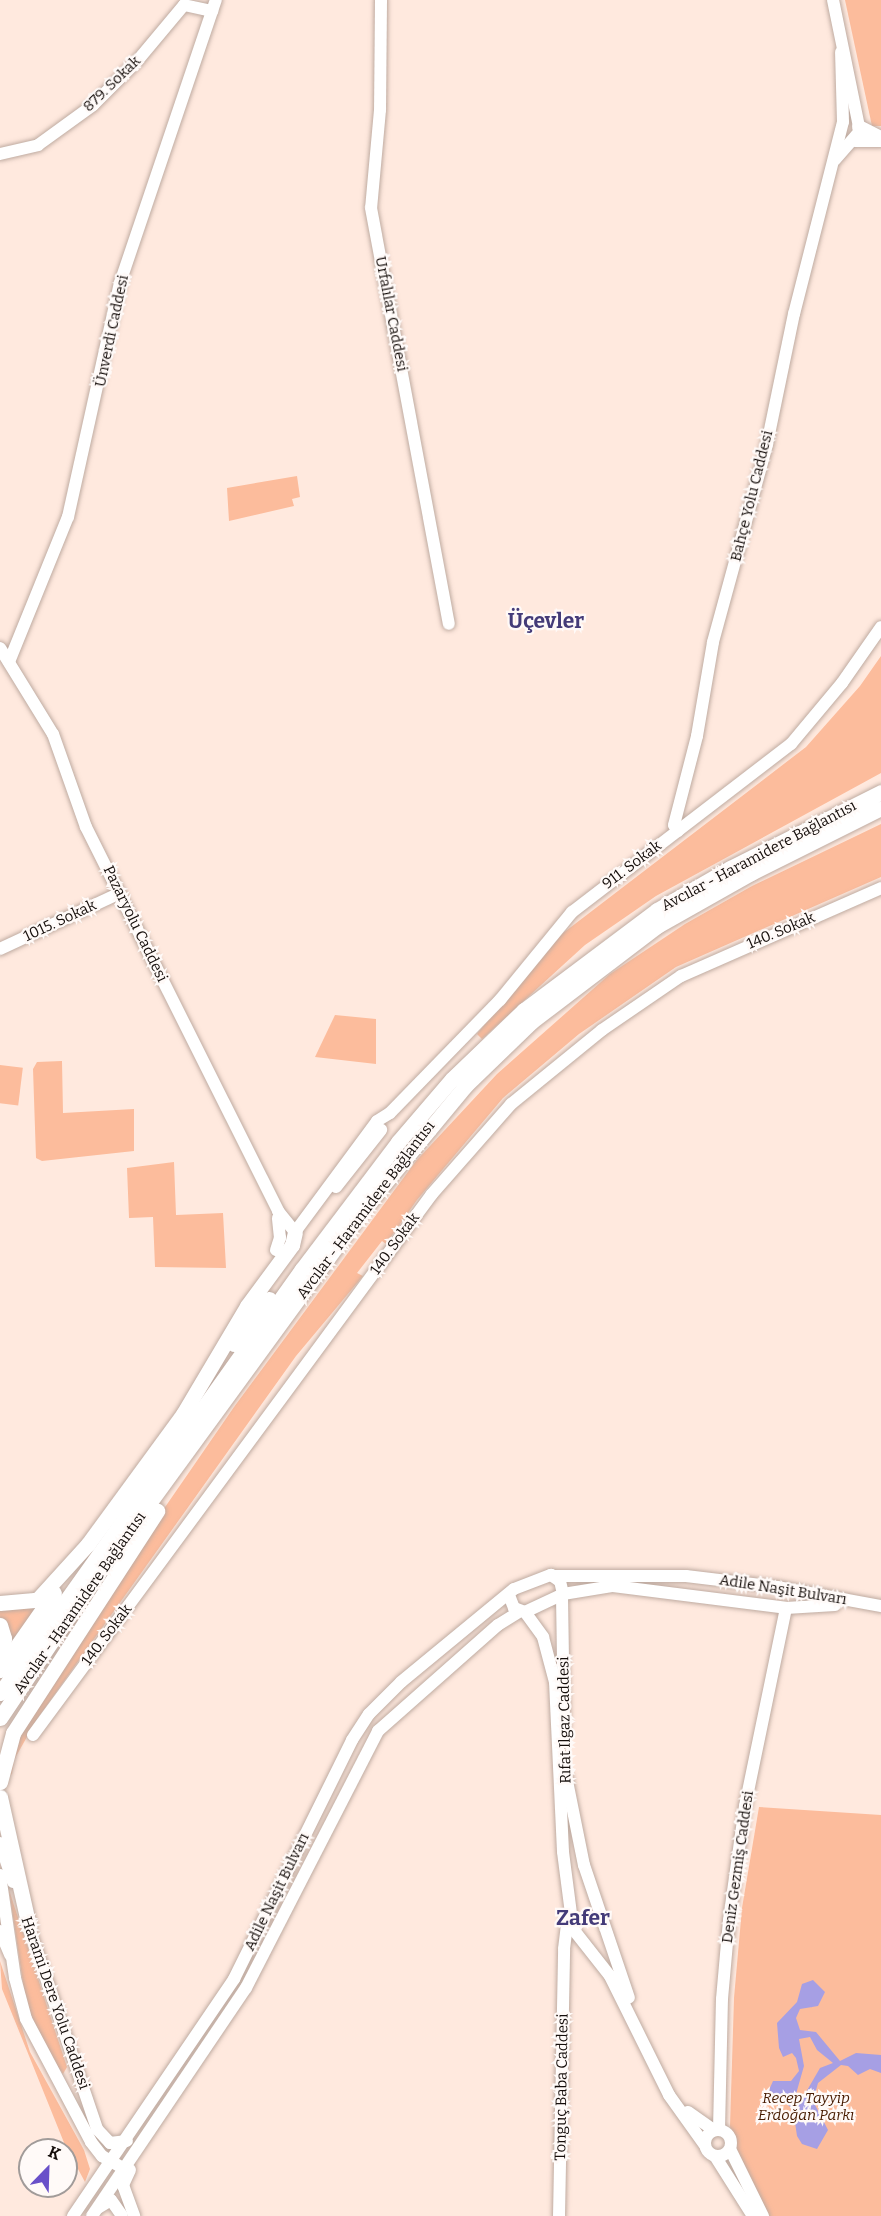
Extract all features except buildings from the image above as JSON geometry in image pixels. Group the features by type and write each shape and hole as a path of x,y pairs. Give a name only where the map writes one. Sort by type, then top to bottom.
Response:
{"highway":[{"name":"Avcılar - Haramidere Bağlantısı","path":"0,1693 302,1269 426,1108 524,1010 593,955 680,896 881,792"},
{"name":"Avcılar - Haramidere Bağlantısı","path":"1,1729 40,1658 232,1389 393,1170 454,1097 531,1022 595,970 680,911 881,808"},
{"path":"183,1414 247,1306 292,1245 295,1232"},
{"path":"0,1671 88,1544 270,1297 302,1269"},
{"path":"0,1782 13,1733 212,1431 232,1389"},
{"path":"0,1603 38,1600 88,1544"},
{"path":"0,1625 4,1638 0,1660"},
{"path":"0,1797 29,1927"}],"main road":[{"path":"857,133 881,139"}],"street":[{"name":"Urfalılar Caddesi","path":"381,0 380,110 371,208 449,624"},
{"name":"Bahçe Yolu Caddesi","path":"833,0 857,133 835,161"},
{"name":"879. Sokak","path":"0,154 38,145 93,105 138,60 184,5 214,5"},
{"name":"Ünverdi Caddesi","path":"9,662 18,648 68,517 120,283 214,5"},
{"name":"Bahçe Yolu Caddesi","path":"678,831 674,825 697,735 713,642 767,444 794,314 835,161 841,130 841,52"},
{"path":"841,130 857,133"},
{"name":"911. Sokak","path":"295,1232 372,1128 390,1113 500,1000 572,912 790,744 842,683 881,627"},
{"name":"Pazaryolu Caddesi","path":"0,648 53,734 86,827 274,1200"},
{"name":"140. Sokak","path":"33,1735 432,1194 511,1104 602,1030 672,981 880,888"},
{"name":"1015. Sokak","path":"0,949 120,893"},
{"name":"911. Sokak","path":"295,1232 311,1219 390,1113"},
{"path":"274,1200 292,1216 308,1213"},
{"path":"274,1200 283,1220 295,1232"},
{"path":"274,1200 281,1227 276,1250"},
{"path":"555,1576 562,1595"},
{"name":"Adile Naşit Bulvarı","path":"686,1576 702,1590"},
{"name":"Adile Naşit Bulvarı","path":"73,2216 127,2141 234,1979 352,1740 369,1714 401,1682 508,1595 533,1578 686,1576 777,1587 881,1606"},
{"name":"Adile Naşit Bulvarı","path":"94,2213 246,1988 378,1731 498,1625 522,1611 562,1595 613,1586 786,1608 822,1603 881,1612"},
{"name":"Adile Naşit Bulvarı","path":"683,1594 702,1590 770,1598"},
{"name":"Rıfat Ilgaz Caddesi","path":"508,1595 543,1637 555,1682 569,1911"},
{"name":"Rıfat Ilgaz Caddesi","path":"562,1595 567,1786 586,1869 626,1992 674,2091 691,2116 716,2130"},
{"name":"Deniz Gezmiş Caddesi","path":"716,2130 722,1999 729,1920 745,1806 786,1608"},
{"name":"Harami Dere Yolu Caddesi","path":"0,1842 74,2065 101,2135 110,2144 127,2141"},
{"path":"565,1874 574,1863 586,1869"},
{"name":"Harami Dere Yolu Caddesi","path":"0,1875 13,1960 26,2019 51,2071 89,2138"},
{"path":"569,1911 580,1938 610,1976 669,2095 715,2156 753,2216"},
{"name":"Tonguç Baba Caddesi","path":"559,2216 564,1958 569,1911"},
{"path":"564,1958 570,1945 580,1938 594,1938 602,1924"},
{"path":"0,1931 13,1960"},
{"path":"51,2071 68,2079 74,2065"},
{"path":"134,2216 124,2180 152,2128"},
{"path":"704,2144 716,2130 729,2136 730,2148 764,2216"},
{"path":"89,2138 112,2163 121,2166 127,2163"},
{"path":"84,2202 98,2170 89,2138"},
{"path":"715,2156 730,2148"},
{"path":"94,2213 111,2200 122,2216"}],"green space":[{"path":"845,0 881,0 881,126 872,126"},
{"path":"297,476 300,497 292,499 294,506 229,521 227,488"},
{"path":"881,656 881,773 656,896 585,945 482,1039 477,1034 554,940 806,747 860,686"},
{"path":"881,824 881,877 676,967 579,1034 503,1098 417,1200 386,1244 382,1241 357,1273 363,1276 296,1356 37,1719 14,1760 12,1774 4,1780 10,1748 161,1513 234,1407 416,1161 497,1074 610,974 685,924 752,886"},
{"path":"335,1015 376,1019 376,1064 315,1057"},
{"path":"62,1061 63,1113 134,1109 134,1151 42,1161 36,1158 33,1069 37,1062"},
{"path":"0,1065 23,1068 18,1106 0,1103"},
{"path":"174,1162 176,1215 223,1213 226,1268 155,1267 153,1217 129,1218 127,1168"},
{"path":"45,1600 9,1651 8,1628 0,1617 0,1606 22,1609"},
{"name":"Recep Tayyip Erdoğan Parkı","path":"759,1807 881,1815 881,2216 769,2216 735,2157 730,2126 734,1998 742,1908"},
{"path":"9,1890 67,2067 63,2074 40,2041 25,1996"},
{"path":"0,1961 30,2052 77,2138 62,2138 2,1989"},
{"path":"78,2139 90,2169 85,2182 78,2169"}],"shaded area":[{"path":"813,1980 825,1992 818,2006 800,2009 796,2018 800,2030 816,2032 840,2061 856,2053 881,2055 881,2073 870,2069 858,2075 848,2066 841,2065 818,2083 813,2101 828,2130 817,2149 802,2144 797,2136 793,2109 769,2090 773,2081 791,2081 799,2071 796,2058 792,2053 783,2057 779,2048 777,2023 797,2002 802,1984","holes":["810,2037 817,2050 833,2063 820,2068 802,2099 796,2094 804,2066 799,2039"]}],"district":[{"name":"Üçevler","path":"546,621"},
{"name":"Zafer","path":"583,1918"}]}
